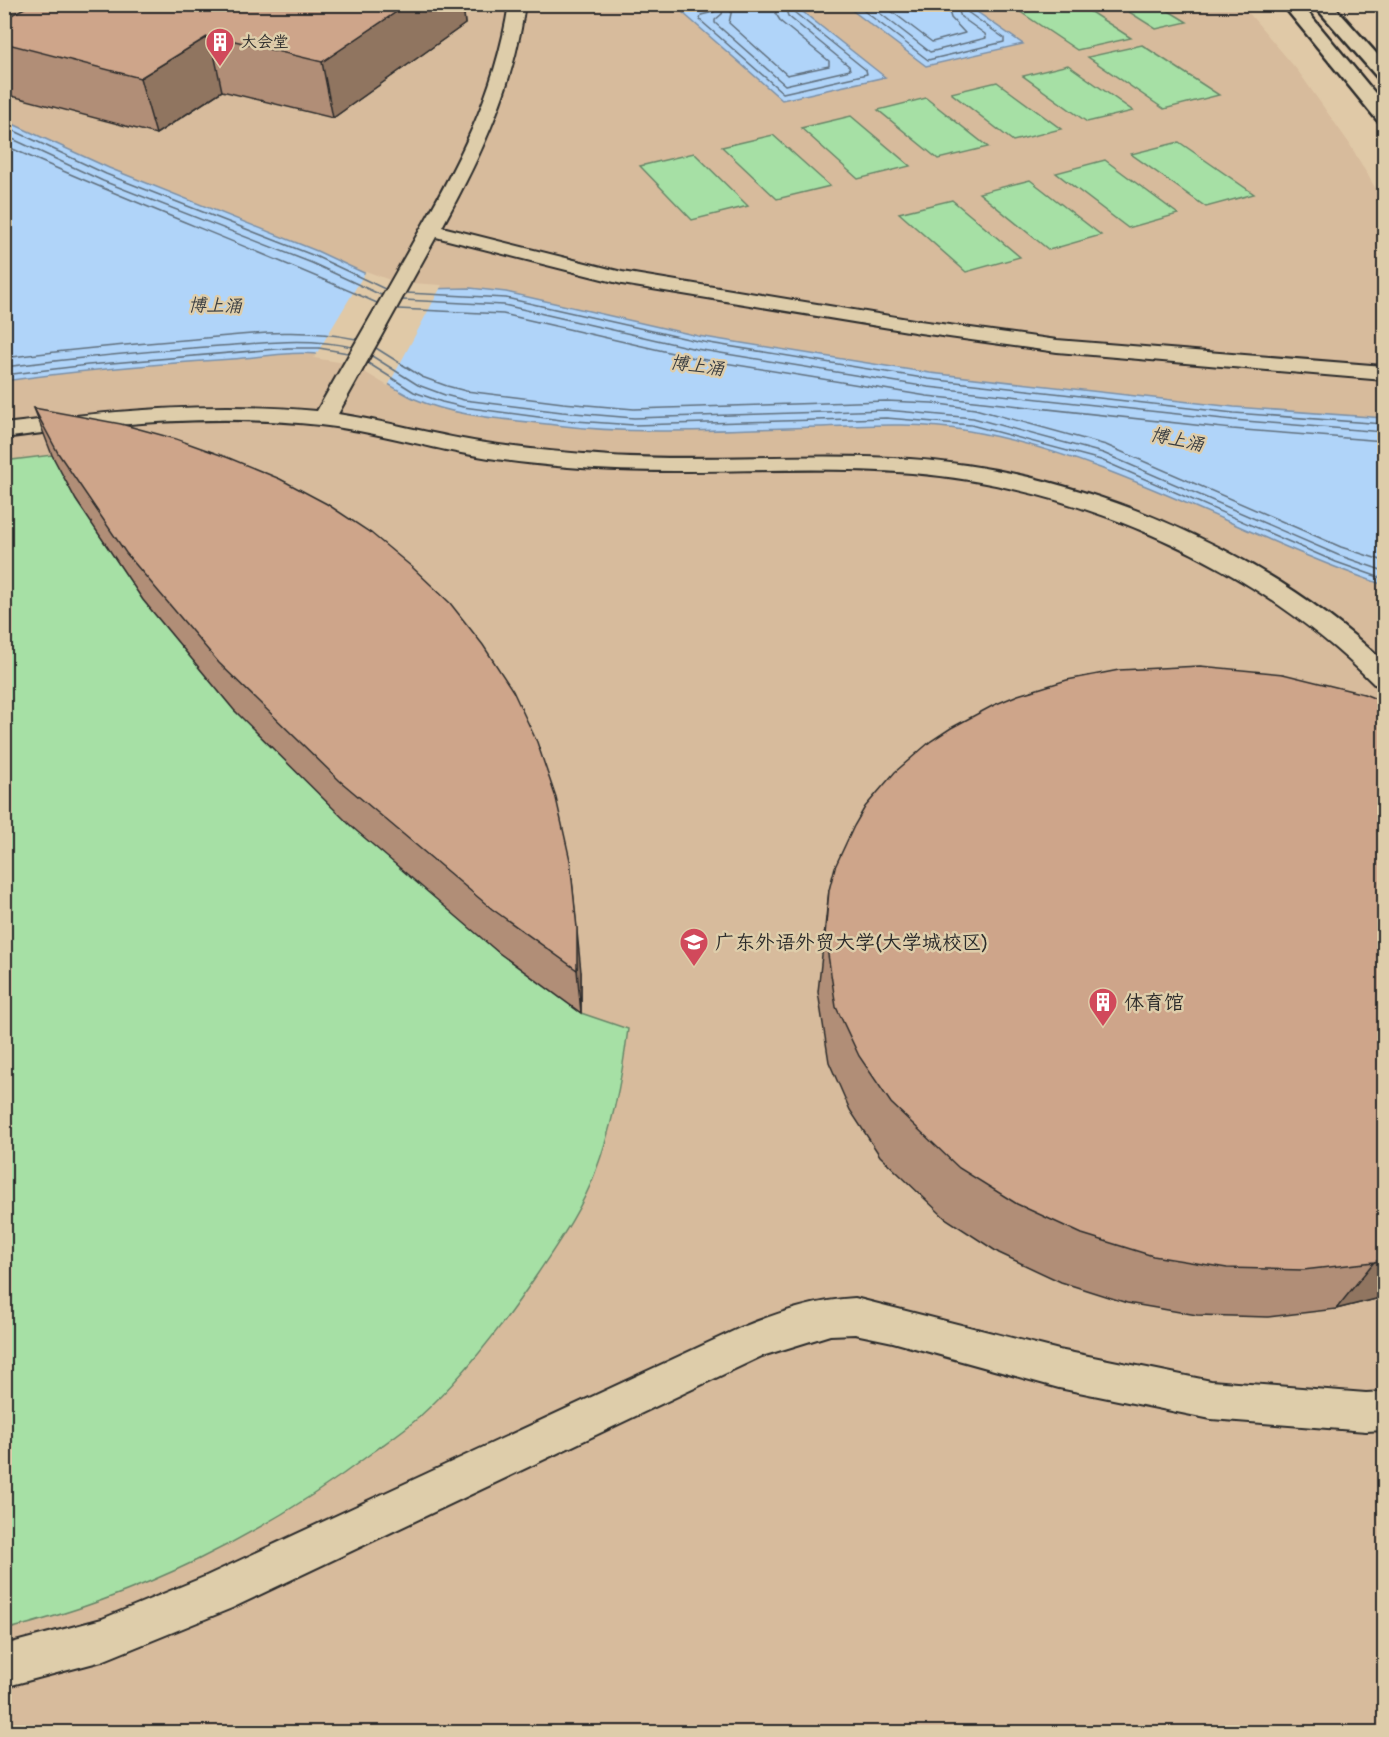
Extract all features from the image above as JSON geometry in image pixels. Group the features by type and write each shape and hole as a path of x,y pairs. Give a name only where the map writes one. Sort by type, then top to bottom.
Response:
{"main road":[{"path":"1291,4 1384,116"},
{"path":"1322,4 1384,73"}],"lane":[{"path":"324,418 454,189 497,99 507,65 518,4"},
{"path":"430,230 622,278 920,327 1068,347 1384,373"},
{"path":"4,431 176,414 242,414 324,418 480,450 589,462 913,466 974,472 1026,482 1113,511 1231,565 1316,618 1384,676"},
{"path":"4,1666 102,1640 217,1593 753,1341 795,1326 830,1317 855,1316 893,1324 1059,1369 1212,1400 1366,1412 1384,1411"}],"shaded area":[{"name":"广东外语外贸大学(大学城校区)","path":"5,5 1242,5 1298,71 1349,143 1384,203 1384,1732 5,1732"}],"green space":[{"path":"1010,5 1080,5 1131,38 1077,50"},
{"path":"1118,5 1159,5 1187,22 1156,29"},
{"path":"1142,45 1219,95 1164,109 1088,57"},
{"path":"1068,65 1133,111 1087,122 1023,76"},
{"path":"997,82 1061,129 1013,141 951,93"},
{"path":"926,98 988,147 938,159 878,110"},
{"path":"851,116 910,166 858,179 801,128"},
{"path":"773,135 830,186 777,199 722,147"},
{"path":"1179,142 1254,194 1206,207 1131,154"},
{"path":"694,153 748,206 692,220 640,166"},
{"path":"1105,160 1178,214 1128,228 1056,173"},
{"path":"1030,180 1101,235 1049,250 979,193"},
{"path":"952,200 1020,257 966,272 899,213"},
{"path":"52,455 76,500 143,600 234,710 499,953 581,1013 628,1029 612,1120 584,1199 562,1237 511,1312 467,1368 434,1403 406,1428 331,1482 288,1510 198,1560 103,1600 5,1630 4,461"}],"water":[{"path":"724,4 794,5 885,77 782,100 683,13"},
{"path":"845,5 967,5 1023,44 926,66"},
{"name":"博上涌","path":"4,120 109,168 317,251 379,280 423,289 470,288 506,292 698,336 930,373 1234,407 1384,418 1384,585 1332,566 1180,500 1076,459 1023,443 951,428 876,425 654,431 588,428 502,419 466,414 431,405 415,399 351,363 325,355 302,353 118,368 5,381"}],"pier":[{"path":"366,271 395,282 442,285 388,386 351,364 314,358"}],"building":[{"path":"32,4 408,4 322,62 210,35 140,78 4,43 4,19"},
{"path":"34,408 121,424 176,439 280,479 327,504 371,533 450,603 483,645 513,691 537,742 556,798 570,860 577,928 577,970 492,909 340,781 219,663 126,553 58,453"},
{"name":"体育馆","path":"1200,666 1283,674 1364,694 1384,702 1384,1259 1303,1270 1227,1268 1153,1256 1082,1234 1017,1204 959,1168 891,1103 859,1056 836,1007 825,935 829,890 835,867 854,826 865,807 895,772 931,741 951,728 1018,695 1067,680 1119,670"}],"place":[{"name":"大会堂","path":"220,68"},
{"name":"广东外语外贸大学(大学城校区)","path":"694,968"},
{"name":"体育馆","path":"1103,1028"}]}
